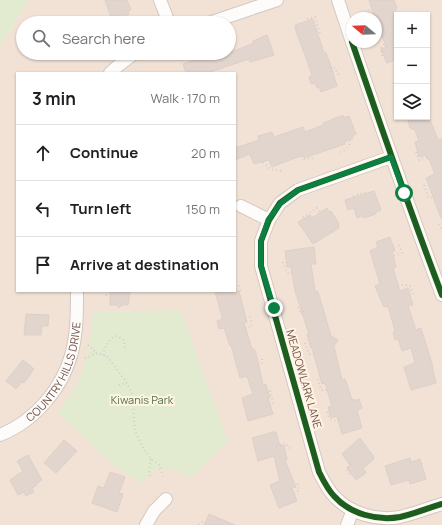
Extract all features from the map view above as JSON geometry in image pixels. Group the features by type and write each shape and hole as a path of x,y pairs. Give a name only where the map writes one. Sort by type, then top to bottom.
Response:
{"street":[{"path":"160,0 166,16"},
{"path":"230,16 277,0"},
{"path":"338,0 346,24"},
{"path":"354,48 418,233 442,295"},
{"path":"111,72 125,60"},
{"name":"MEADOWLARK LANE","path":"391,157 298,190 280,204 268,220 261,241 261,266 319,472 334,496 353,510 364,515 377,518 399,517 442,504"},
{"path":"241,206 268,220"},
{"name":"COUNTRY HILLS DRIVE","path":"0,435 14,428 34,413 50,397 63,377 75,337 77,292"},
{"path":"146,525 154,511 166,499"},
{"path":"347,525 353,510"}],"path":[{"path":"368,12 371,7"},
{"path":"307,19 315,17 320,33 318,34"},
{"path":"382,56 381,48 385,43"},
{"path":"330,68 334,67 337,69 340,77"},
{"path":"340,152 346,150 349,146 350,139"},
{"path":"416,152 419,160 427,157"},
{"path":"301,156 304,160 313,158"},
{"path":"263,162 270,169 281,171"},
{"path":"424,185 428,197 432,198"},
{"path":"353,196 367,193"},
{"path":"303,217 318,208 320,212"},
{"path":"439,224 442,230"},
{"path":"394,256 402,253 399,244"},
{"path":"283,262 286,271 289,274 293,273"},
{"path":"236,285 239,286 241,292"},
{"path":"398,285 410,286 413,294"},
{"path":"105,292 106,295 110,296"},
{"path":"298,307 301,314 304,312 303,311"},
{"path":"245,328 252,326 250,315"},
{"path":"102,355 110,339 113,337 121,337 124,340 125,348"},
{"path":"305,343 309,354 314,354"},
{"path":"88,345 96,353 107,356 127,383 132,394 135,431 151,459 159,465 163,476"},
{"path":"85,358 96,353"},
{"path":"258,366 262,363 262,357"},
{"path":"318,379 321,390 327,390"},
{"path":"119,385 127,383"},
{"path":"266,407 272,405 273,402 270,390"},
{"path":"327,412 330,419 336,421 340,419"},
{"path":"276,446 285,443 292,450"},
{"path":"150,476 149,470 151,459"},
{"path":"349,474 346,469 352,463"},
{"path":"294,494 299,490 297,481"},
{"path":"199,525 202,522 206,522"}],"shaded area":[{"path":"29,0 442,0 442,525 0,525 0,46 16,21 16,60 236,60 236,16 19,16"}],"green space":[{"path":"0,0 29,0 19,16 16,16 16,21 0,46"},
{"name":"Kiwanis Park","path":"180,310 228,441 190,478 177,471 164,468 152,472 141,483 115,466 57,413 73,390 83,369 90,341 93,312"}],"building":[{"path":"105,0 127,0 131,10 128,11 129,14 126,16 111,16"},
{"path":"369,0 394,0 397,8 394,12 394,60 387,63 381,49 386,47 382,35 382,12 373,12"},
{"path":"313,19 337,86 321,92 315,83 311,84 309,77 312,75 295,28 295,25"},
{"path":"267,35 274,55 250,62 249,59 210,72 186,72 183,64 194,60 236,60 236,50 254,43 253,41"},
{"path":"341,116 344,116 345,118 349,116 356,134 352,136 353,138 344,142 345,144 304,158 303,155 272,167 269,160 254,164 250,154 236,160 236,148 259,140 258,136 272,132 274,137 303,127 305,132 323,125 323,123"},
{"path":"408,120 430,120 438,140 442,139 442,218 426,178 435,174 426,155 419,157 415,142 419,141 415,130 410,128"},
{"path":"374,191 381,210 376,212 376,214 364,218 361,216 357,218 354,208 348,210 345,200"},
{"path":"327,208 329,212 331,211 339,224 339,228 313,244 298,222 310,215 312,218"},
{"path":"390,237 395,251 392,251 396,267 393,268 400,291 408,288 413,305 408,306 416,330 421,328 433,367 436,383 411,390 404,367 415,363 411,348 402,351 398,339 395,340 393,332 395,331 388,306 384,307 375,286 380,284 370,251 378,247 376,242"},
{"path":"314,247 316,264 311,264 315,291 317,291 319,295 331,336 338,340 334,346 342,380 345,379 346,381 352,400 354,399 354,401 359,399 362,408 357,410 362,428 342,434 337,416 331,418 328,407 332,406 325,383 322,384 311,348 307,334 309,334 295,291 291,267 287,267 285,251"},
{"path":"239,291 247,322 244,323 252,349 254,349 256,353 263,385 266,384 270,398 268,398 273,414 248,421 242,398 253,394 247,376 240,378 231,345 230,346 224,328 219,329 217,321 222,319 215,292"},
{"path":"110,292 130,292 128,305 122,305 119,308 117,305 110,305"},
{"path":"26,314 49,315 48,326 42,326 41,335 24,335"},
{"path":"23,360 34,369 24,383 22,382 16,389 6,381"},
{"path":"276,432 280,446 284,445 287,460 285,461 296,487 292,488 297,501 279,508 270,485 280,481 274,456 258,461 252,438"},
{"path":"360,438 374,457 373,460 363,468 366,473 356,480 347,468 350,465 342,454"},
{"path":"64,440 77,451 56,473 44,463"},
{"path":"28,455 42,480 32,488 34,492 26,496 24,492 18,495 10,480 23,471 17,461"},
{"path":"410,458 411,462 420,459 426,479 410,484 409,480 391,485 385,466"},
{"path":"110,472 125,477 119,493 123,494 117,512 92,503 98,486 104,488"},
{"path":"209,514 235,525 204,525"}],"cycle path":[{"path":"354,48 442,295"},
{"path":"391,157 298,190 280,203 269,220 261,241 261,266 319,472 330,491 340,502 356,512 373,517 400,517 442,504"}],"route":[{"path":"274,308 261,266 261,241 268,220 280,204 298,190 391,157 404,193"}]}
